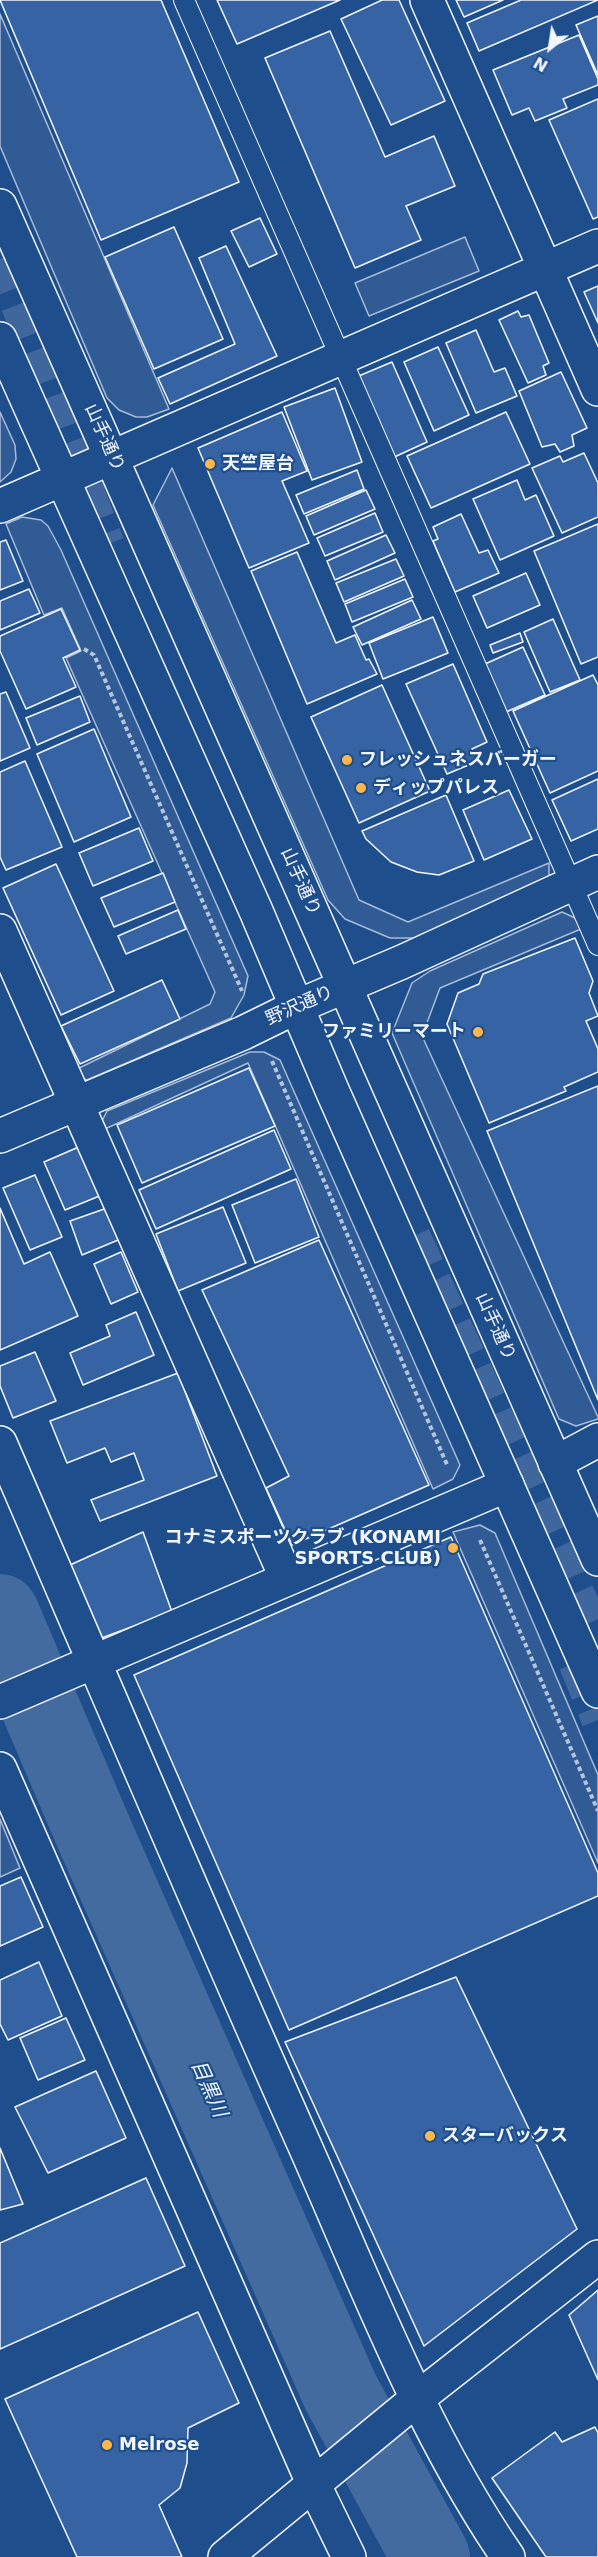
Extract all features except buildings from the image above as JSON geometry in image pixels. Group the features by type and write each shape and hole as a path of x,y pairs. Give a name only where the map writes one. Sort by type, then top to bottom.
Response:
{"street":[{"path":"427,0 598,389"},
{"name":"山手通り","path":"0,206 598,1559"},
{"path":"0,507 598,246"},
{"path":"0,339 61,480 256,911 296,1007 598,1691"},
{"name":"野沢通り","path":"0,1136 243,1033 584,878"},
{"path":"0,931 286,1579"},
{"path":"555,1463 598,1440"},
{"path":"0,1443 87,1666 226,1969 412,2403 434,2434 508,2557"},
{"path":"0,1702 507,1485"},
{"path":"0,1769 320,2478 349,2557"},
{"path":"225,2557 412,2403 598,2257"}],"lane":[{"path":"184,0 340,358 584,878 598,945"}],"path":[{"path":"84,649 94,655 244,995"},
{"path":"269,1055 449,1468"},
{"path":"479,1537 598,1811"}],"shaded area":[{"path":"0,14 169,409 147,417 136,417 119,410 107,398 0,146"},
{"path":"465,237 479,271 369,316 355,283"},
{"path":"0,412 15,445 16,459 11,472 0,482"},
{"path":"172,468 359,900 408,922 549,863 549,877 415,938 390,938 345,919 328,900 153,505"},
{"path":"22,517 41,520 48,526 61,550 248,976 244,995 231,1018 87,1080 71,1072 210,1004 215,992 66,658 81,651 62,608 44,615 6,524"},
{"path":"562,912 575,918 581,929 440,988 422,1036 598,1417 598,1419 576,1426 559,1419 392,1033 412,983 430,971"},
{"path":"250,1052 264,1052 280,1060 460,1465 453,1479 433,1489 248,1063 105,1129 102,1121 107,1111"},
{"path":"480,1525 495,1533 598,1775 598,1863 453,1532"},
{"path":"0,1819 20,1868 0,1877"}],"waterway":[{"name":"目黒川","path":"0,1613 96,1838 341,2393 431,2557"}],"tunnel":[{"path":"0,259 108,544"},
{"path":"414,1236 598,1637"},
{"path":"575,1663 598,1720"}],"place":[{"name":"天竺屋台","path":"210,464"},
{"name":"フレッシュネスバーガー","path":"347,760"},
{"name":"ディップパレス","path":"361,788"},
{"name":"ファミリーマート","path":"478,1032"},
{"name":"コナミスポーツクラブ (KONAMI SPORTS CLUB)","path":"453,1548"},
{"name":"スターバックス","path":"430,2136"},
{"name":"Melrose","path":"107,2445"}]}
